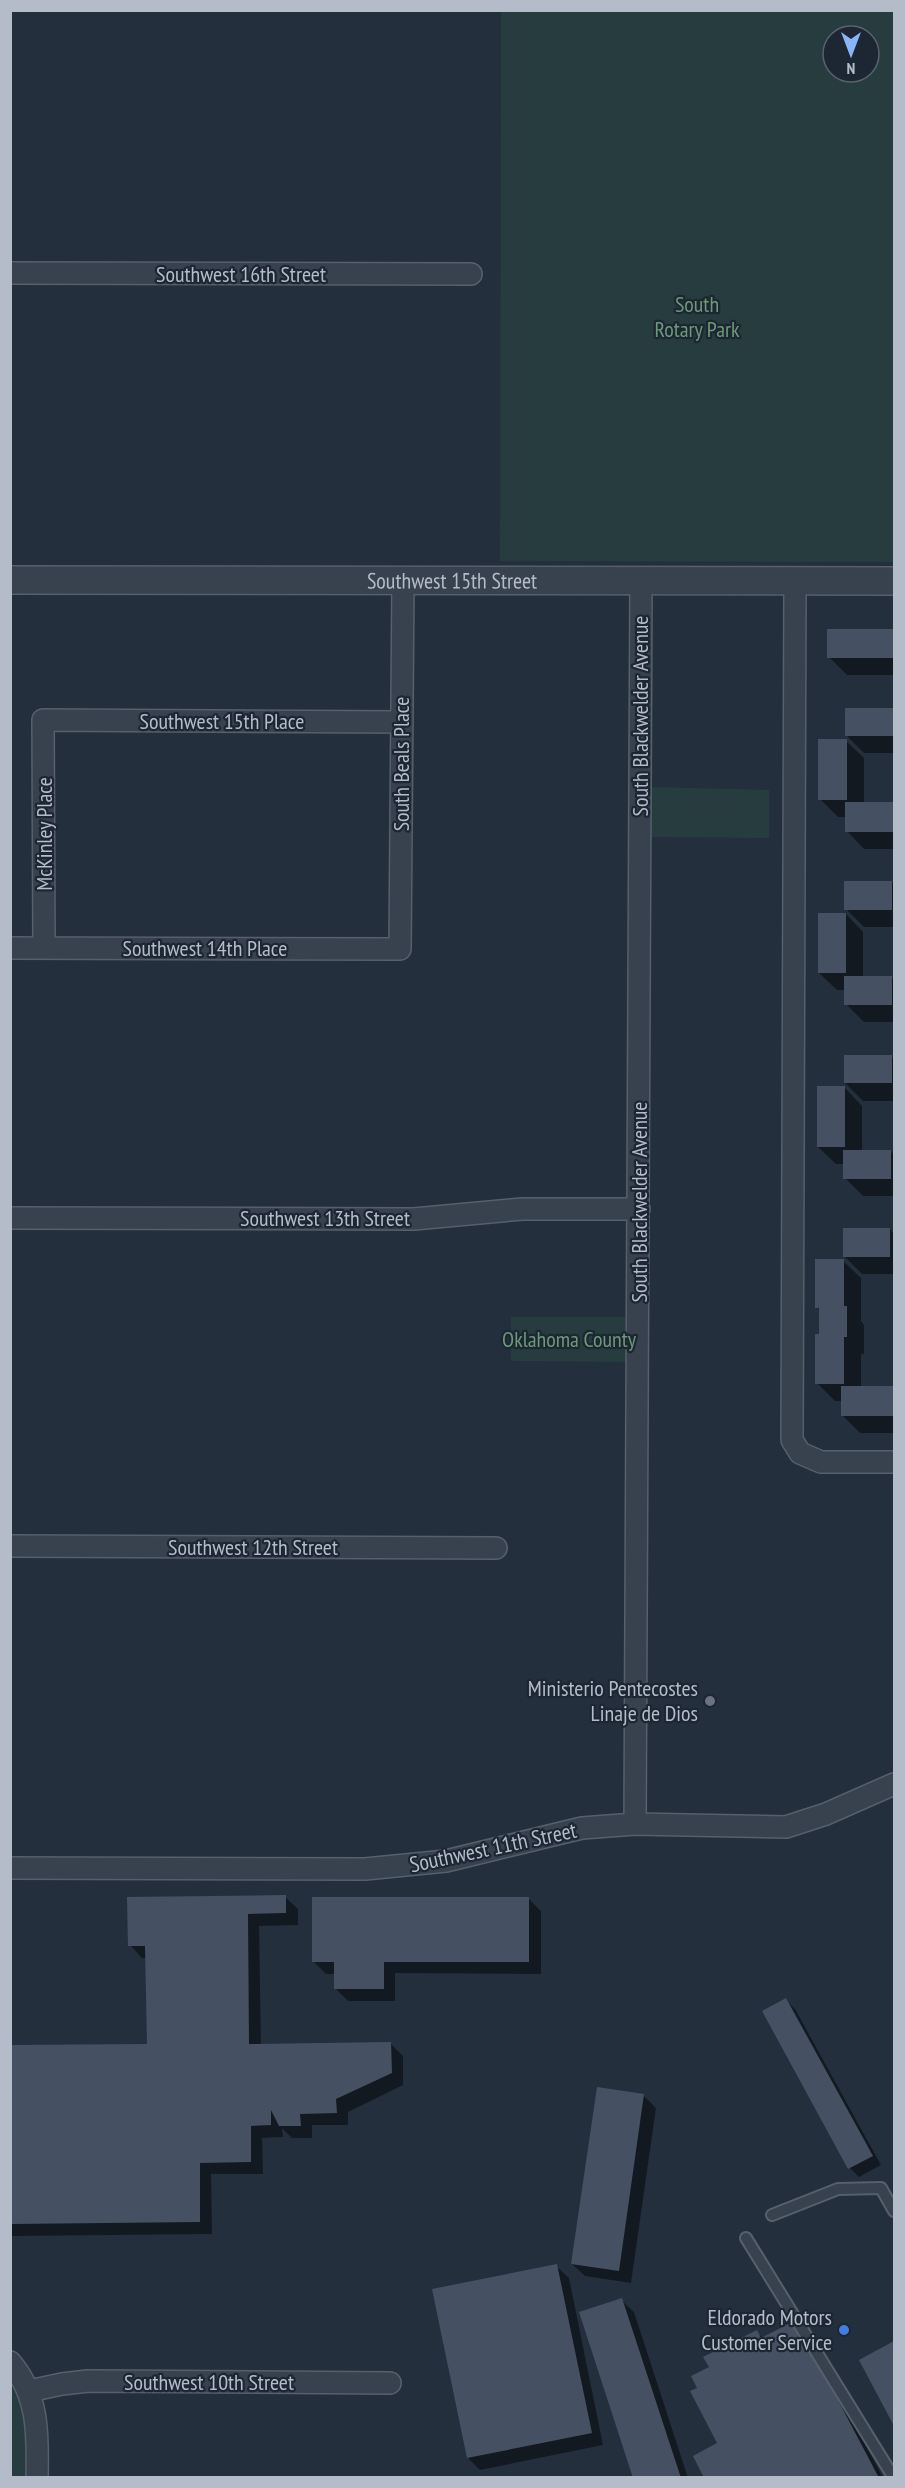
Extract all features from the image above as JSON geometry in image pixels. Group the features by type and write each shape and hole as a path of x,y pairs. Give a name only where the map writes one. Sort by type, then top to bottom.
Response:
{"street":[{"name":"Southwest 16th Street","path":"10,273 471,274"},
{"name":"Southwest 15th Street","path":"10,580 894,581"},
{"name":"South Beals Place","path":"400,949 403,580"},
{"name":"South Blackwelder Avenue","path":"635,1824 641,580"},
{"path":"795,581 791,1432 792,1440 800,1453 821,1462 894,1462"},
{"name":"Southwest 15th Place","path":"44,720 401,723"},
{"name":"McKinley Place","path":"44,720 44,947"},
{"name":"Southwest 14th Place","path":"10,948 400,949"},
{"name":"Southwest 13th Street","path":"10,1218 414,1219 522,1209 639,1209"},
{"name":"Southwest 12th Street","path":"10,1546 496,1548"},
{"name":"Southwest 11th Street","path":"10,1868 365,1869 446,1861 582,1828 635,1824 786,1827 826,1814 894,1784"},
{"path":"10,2362 29,2391 34,2408 37,2430 37,2478"},
{"name":"Southwest 10th Street","path":"29,2391 88,2381 390,2383"}],"lane":[{"path":"771,2215 838,2189 881,2188 894,2211"},
{"path":"746,2238 894,2478"}],"green space":[{"name":"South Rotary Park","path":"501,11 894,11 894,562 500,561"},
{"path":"651,787 769,790 769,838 651,837"},
{"name":"Oklahoma County","path":"511,1317 625,1317 626,1362 511,1361"},
{"path":"10,2383 16,2392 23,2415 25,2477 11,2477"}],"building":[{"path":"827,629 894,629 894,658 827,658"},
{"path":"845,708 893,708 893,736 845,736"},
{"path":"818,739 847,739 847,800 818,800"},
{"path":"845,802 893,802 893,832 845,832"},
{"path":"844,881 892,881 892,910 844,910"},
{"path":"818,913 846,913 846,973 818,973"},
{"path":"844,976 892,976 892,1005 844,1005"},
{"path":"844,1055 892,1055 892,1083 844,1083"},
{"path":"817,1086 845,1086 845,1147 817,1147"},
{"path":"843,1150 891,1150 891,1179 843,1179"},
{"path":"843,1228 890,1228 890,1257 843,1257"},
{"path":"815,1259 844,1259 844,1306 847,1306 847,1337 844,1337 844,1384 815,1384 815,1334 819,1334 819,1308 815,1308"},
{"path":"841,1386 893,1386 893,1416 841,1416"},
{"path":"286,1895 286,1913 248,1914 249,2044 391,2042 392,2073 336,2099 337,2113 300,2114 301,2126 279,2126 271,2110 271,2125 251,2126 251,2162 200,2163 200,2222 10,2224 10,2045 147,2044 145,1946 128,1946 127,1897"},
{"path":"312,1897 529,1897 529,1962 384,1962 384,1989 334,1989 334,1962 312,1962"},
{"path":"786,1998 873,2156 848,2169 762,2011"},
{"path":"597,2087 644,2094 619,2271 571,2264"},
{"path":"557,2264 592,2433 467,2458 432,2289"},
{"path":"622,2298 681,2478 633,2478 579,2312"},
{"path":"796,2320 879,2478 704,2478 693,2456 717,2443 690,2391 697,2388 691,2376 709,2367 703,2357 757,2330 761,2338"},
{"path":"894,2341 894,2426 859,2360"}],"place":[{"name":"Ministerio Pentecostes Linaje de Dios","path":"710,1701"},
{"name":"Eldorado Motors Customer Service","path":"844,2330"}]}
